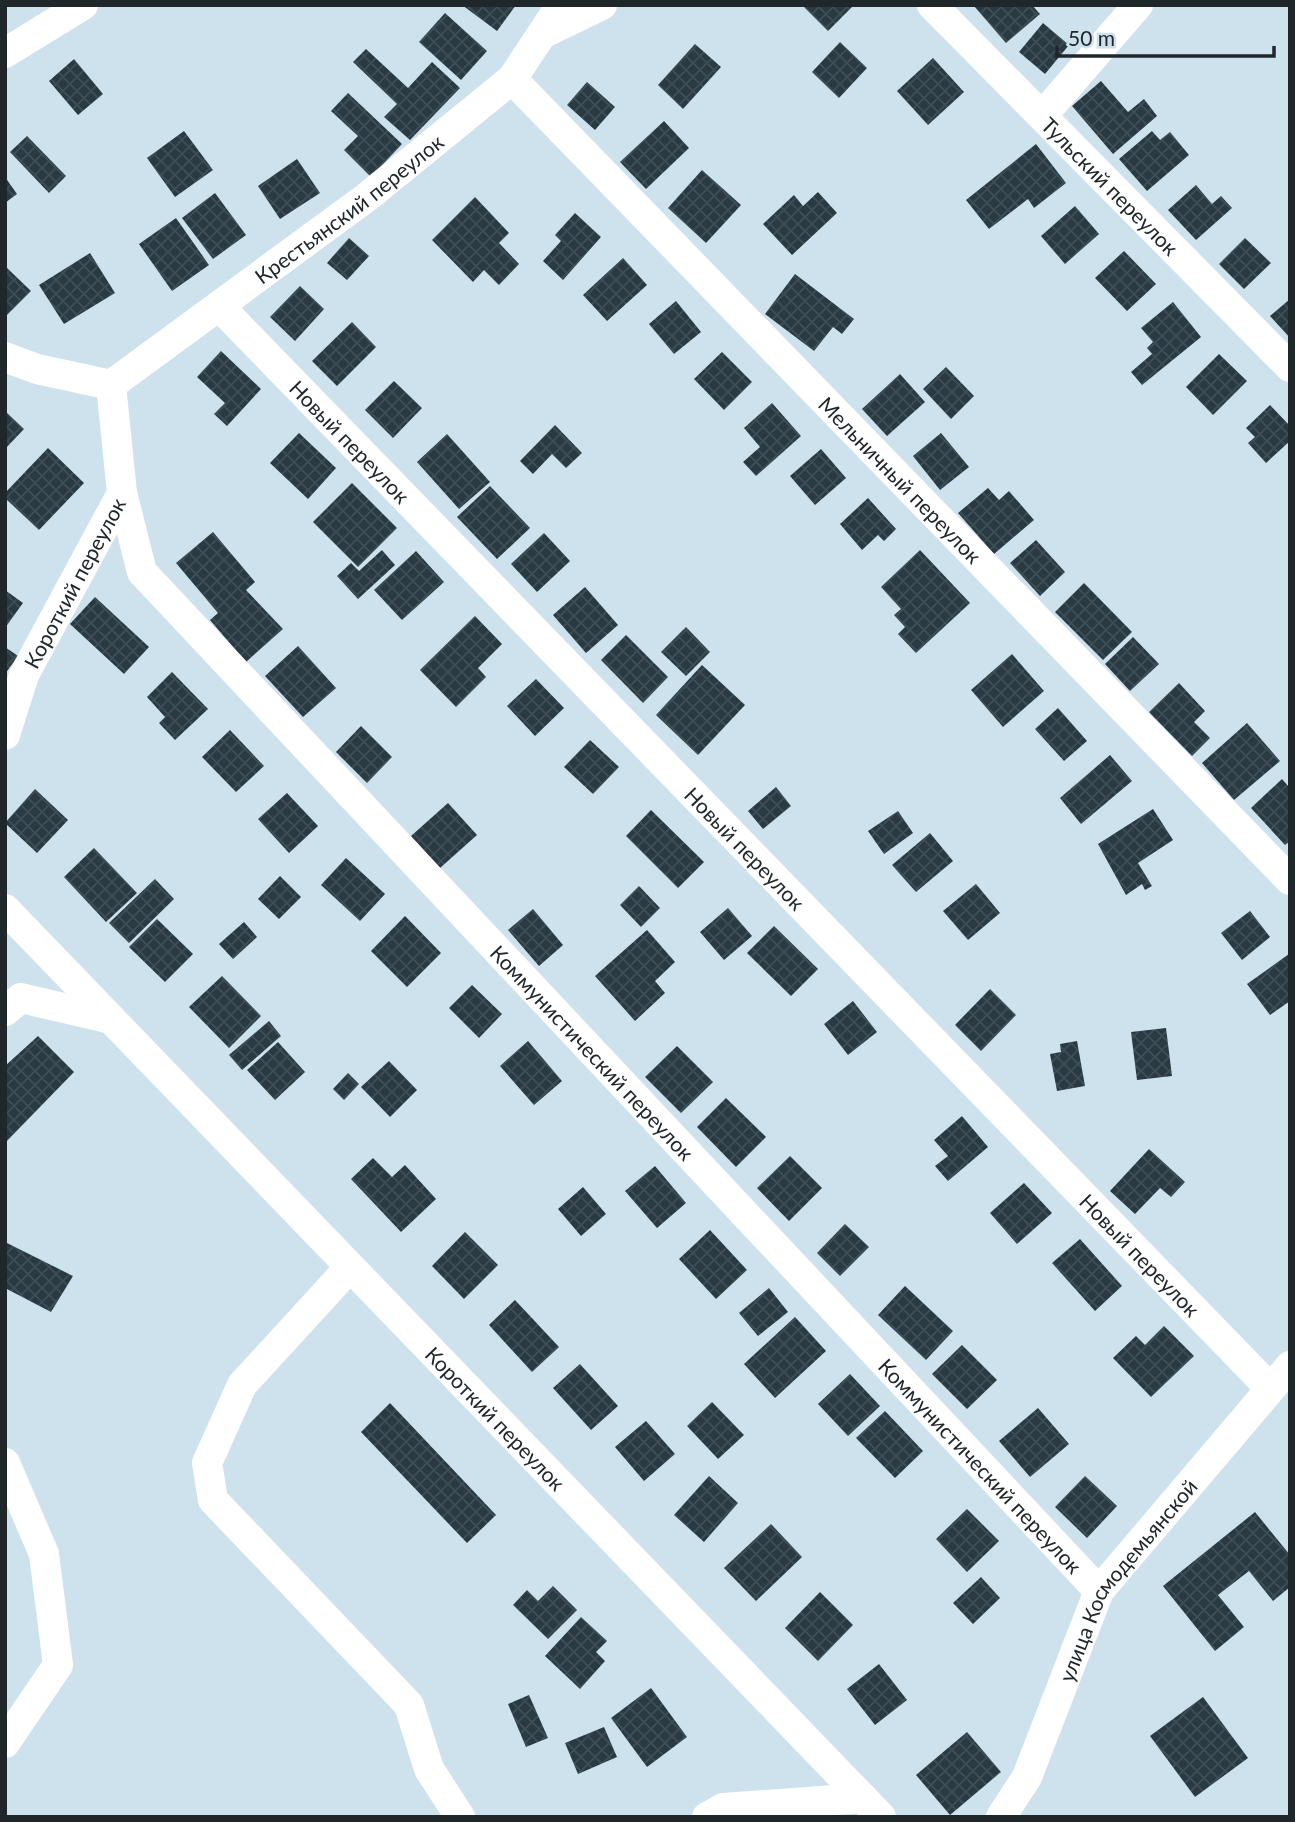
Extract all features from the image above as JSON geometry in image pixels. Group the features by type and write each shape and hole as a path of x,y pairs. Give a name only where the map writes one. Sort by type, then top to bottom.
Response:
{"street":[{"path":"5,53 83,5"},
{"name":"Крестьянский переулок","path":"111,385 367,197 512,79 561,5"},
{"path":"542,34 602,5"},
{"name":"Тульский переулок","path":"932,5 1290,367"},
{"path":"1042,116 1138,5"},
{"name":"Мельничный переулок","path":"512,79 1290,880"},
{"name":"Новый переулок","path":"220,307 1280,1377"},
{"path":"5,357 37,369 111,385"},
{"name":"Короткий переулок","path":"5,735 24,675 122,492 111,385"},
{"name":"Коммунистический переулок","path":"122,492 142,572 1099,1591"},
{"name":"Короткий переулок","path":"5,909 872,1808"},
{"path":"5,1011 21,998 111,1019"},
{"path":"350,1267 242,1385 207,1463 213,1500 409,1705 429,1769 460,1817"},
{"name":"улица Космодемьянской","path":"1001,1817 1027,1777 1099,1591 1280,1377"},
{"path":"5,1463 44,1554 58,1665 5,1743"},
{"path":"707,1817 723,1808 872,1808"}],"building":[{"path":"462,5 516,5 497,31"},
{"path":"802,5 854,5 828,31"},
{"path":"1032,5 1040,14 1006,43 974,6"},
{"path":"445,13 487,51 461,80 419,42"},
{"path":"1043,23 1069,45 1045,74 1019,52"},
{"path":"840,42 867,68 839,98 812,72"},
{"path":"695,44 721,67 683,109 658,85"},
{"path":"366,49 408,88 432,62 460,88 410,140 384,117 397,104 353,62"},
{"path":"933,58 964,92 928,125 897,91"},
{"path":"74,59 103,94 78,115 49,81"},
{"path":"1101,81 1128,112 1144,99 1157,116 1113,154 1072,106"},
{"path":"587,82 615,107 595,130 567,105"},
{"path":"348,93 402,144 371,177 344,150 358,136 331,111"},
{"path":"664,121 689,148 646,189 620,162"},
{"path":"184,131 213,170 175,197 147,158"},
{"path":"1152,131 1160,140 1170,132 1189,155 1147,191 1119,159"},
{"path":"27,136 66,176 49,193 10,152"},
{"path":"1036,144 1066,183 1034,208 1028,199 989,229 966,200"},
{"path":"297,159 320,193 280,219 258,186"},
{"path":"702,170 741,205 706,243 668,208"},
{"path":"5,177 17,194 5,203"},
{"path":"1196,185 1212,204 1221,196 1232,208 1196,240 1168,210"},
{"path":"818,192 837,213 792,255 763,224 794,195 803,206"},
{"path":"215,193 246,235 213,259 182,218"},
{"path":"475,197 509,233 499,243 519,264 499,285 484,270 473,282 432,240"},
{"path":"1075,206 1099,234 1065,264 1041,236"},
{"path":"575,213 601,237 563,280 543,261 561,241 555,235"},
{"path":"176,218 209,265 172,291 139,244"},
{"path":"349,238 369,256 347,280 327,263"},
{"path":"1245,238 1271,263 1244,289 1219,264"},
{"path":"1124,251 1156,284 1127,311 1095,278"},
{"path":"90,253 115,293 64,324 39,285"},
{"path":"623,258 647,285 607,321 583,295"},
{"path":"5,266 31,291 5,317"},
{"path":"795,274 854,319 842,334 833,327 814,351 765,314"},
{"path":"300,286 324,309 295,341 270,317"},
{"path":"1290,299 1290,338 1270,316"},
{"path":"676,301 701,332 674,354 649,324"},
{"path":"1173,302 1201,337 1142,385 1131,372 1152,354 1147,348 1153,342 1141,328"},
{"path":"352,322 376,347 337,386 312,361"},
{"path":"221,351 261,389 227,426 214,414 225,403 197,377"},
{"path":"722,352 752,382 724,410 694,379"},
{"path":"1219,354 1247,381 1213,415 1186,387"},
{"path":"946,367 974,396 951,419 923,389"},
{"path":"900,374 925,402 887,436 862,409"},
{"path":"394,381 422,408 393,438 365,410"},
{"path":"772,403 801,436 756,476 743,462 760,447 744,428"},
{"path":"1270,405 1290,426 1290,441 1266,463 1248,443 1255,437 1246,428"},
{"path":"5,411 24,429 5,449"},
{"path":"555,425 582,453 566,468 552,454 533,474 520,461"},
{"path":"299,433 336,468 308,499 270,463"},
{"path":"941,433 969,467 940,490 913,456"},
{"path":"447,434 490,482 459,509 417,462"},
{"path":"48,448 84,483 39,530 5,498 5,493"},
{"path":"821,449 846,478 815,505 790,476"},
{"path":"352,483 397,528 358,567 313,522"},
{"path":"490,486 530,528 497,559 457,517"},
{"path":"988,488 999,500 1009,491 1034,520 994,554 958,513"},
{"path":"868,498 896,529 884,541 878,535 862,550 840,524"},
{"path":"213,532 255,582 246,590 283,629 246,662 210,620 218,613 176,563"},
{"path":"544,533 570,561 537,592 511,564"},
{"path":"1036,540 1065,572 1040,596 1010,563"},
{"path":"382,550 395,565 358,599 337,576 351,563 359,571"},
{"path":"920,550 970,603 916,653 898,634 905,627 894,615 901,609 881,587"},
{"path":"416,551 444,582 402,620 374,590"},
{"path":"1084,583 1132,632 1103,660 1055,612"},
{"path":"585,587 618,625 586,653 553,615"},
{"path":"5,590 23,603 5,628"},
{"path":"95,597 149,647 124,674 70,624"},
{"path":"475,616 502,644 478,668 486,677 456,707 420,670"},
{"path":"686,627 710,652 686,676 661,652"},
{"path":"626,635 668,677 643,703 601,660"},
{"path":"1133,637 1159,664 1130,691 1105,664"},
{"path":"298,646 336,688 303,717 265,676"},
{"path":"5,647 18,656 5,674"},
{"path":"1012,654 1044,691 1003,727 971,690"},
{"path":"702,665 745,705 698,755 656,715"},
{"path":"172,672 208,709 175,740 159,723 165,717 147,697"},
{"path":"536,679 564,708 535,736 507,706"},
{"path":"1179,683 1205,711 1194,722 1210,738 1192,756 1149,712"},
{"path":"1058,708 1087,741 1064,761 1035,729"},
{"path":"1247,723 1280,761 1234,800 1202,763"},
{"path":"361,726 392,757 367,783 336,752"},
{"path":"230,730 264,766 236,792 202,757"},
{"path":"590,740 619,767 593,794 564,767"},
{"path":"1110,755 1132,781 1081,824 1060,798"},
{"path":"1282,779 1290,788 1290,841 1285,845 1251,808"},
{"path":"776,787 791,806 763,829 748,811"},
{"path":"35,789 68,820 37,853 5,823"},
{"path":"287,793 318,826 289,853 258,819"},
{"path":"448,803 477,835 440,868 411,836"},
{"path":"1153,809 1173,840 1138,863 1152,886 1145,890 1142,884 1126,895 1098,844"},
{"path":"651,810 704,862 678,888 626,836"},
{"path":"898,811 913,833 884,854 868,831"},
{"path":"930,833 953,861 916,892 892,865"},
{"path":"94,848 137,893 106,922 64,877"},
{"path":"346,858 385,894 360,921 321,885"},
{"path":"280,876 301,897 279,919 258,899"},
{"path":"155,879 174,899 129,943 109,923"},
{"path":"976,884 1000,913 968,940 943,911"},
{"path":"639,886 660,908 641,927 620,905"},
{"path":"728,908 752,936 724,960 700,932"},
{"path":"533,909 563,945 539,966 508,930"},
{"path":"1250,911 1270,937 1242,960 1221,933"},
{"path":"405,916 441,953 407,987 371,951"},
{"path":"157,919 193,954 165,982 129,947"},
{"path":"244,922 257,937 233,959 219,944"},
{"path":"774,926 818,969 791,996 747,953"},
{"path":"647,930 675,962 655,981 665,993 635,1021 595,976"},
{"path":"1289,954 1290,1001 1270,1015 1247,984"},
{"path":"222,976 261,1016 229,1048 189,1007"},
{"path":"472,985 502,1014 479,1038 449,1008"},
{"path":"990,989 1016,1015 981,1051 955,1025"},
{"path":"853,1001 877,1032 848,1055 824,1024"},
{"path":"269,1021 281,1036 242,1070 229,1055"},
{"path":"1166,1028 1172,1076 1137,1080 1131,1032"},
{"path":"38,1036 74,1072 5,1143 5,1066"},
{"path":"528,1041 562,1081 534,1105 500,1066"},
{"path":"1077,1041 1085,1086 1057,1091 1050,1054 1061,1052 1060,1044"},
{"path":"278,1042 305,1072 275,1100 247,1070"},
{"path":"677,1046 713,1082 681,1113 645,1077"},
{"path":"389,1061 417,1090 390,1117 361,1087"},
{"path":"348,1073 359,1084 344,1100 333,1089"},
{"path":"726,1098 766,1137 736,1167 697,1127"},
{"path":"962,1116 988,1147 948,1181 935,1166 948,1156 934,1140"},
{"path":"1149,1149 1185,1182 1171,1197 1160,1188 1135,1214 1110,1191"},
{"path":"790,1156 822,1188 789,1221 757,1188"},
{"path":"373,1158 392,1177 405,1165 436,1199 401,1232 351,1179"},
{"path":"655,1166 686,1203 657,1228 625,1191"},
{"path":"1024,1183 1052,1213 1017,1244 990,1213"},
{"path":"583,1187 606,1214 581,1236 558,1209"},
{"path":"845,1224 869,1247 840,1276 817,1253"},
{"path":"710,1230 747,1270 716,1299 679,1259"},
{"path":"465,1232 498,1265 464,1299 432,1266"},
{"path":"1080,1239 1122,1286 1095,1311 1052,1263"},
{"path":"5,1242 73,1276 51,1312 5,1288"},
{"path":"905,1286 953,1331 926,1360 878,1315"},
{"path":"769,1288 788,1312 758,1336 739,1313"},
{"path":"515,1300 559,1347 532,1372 489,1325"},
{"path":"795,1317 826,1351 775,1398 744,1364"},
{"path":"1164,1326 1194,1356 1151,1397 1113,1358 1136,1336 1145,1345"},
{"path":"962,1345 997,1380 967,1409 932,1374"},
{"path":"580,1364 618,1406 591,1430 553,1388"},
{"path":"850,1374 880,1406 848,1436 818,1404"},
{"path":"712,1402 744,1435 718,1459 687,1426"},
{"path":"390,1403 496,1515 467,1543 361,1432"},
{"path":"1038,1408 1069,1444 1030,1477 999,1441"},
{"path":"885,1411 923,1451 895,1478 856,1438"},
{"path":"646,1421 675,1454 644,1481 615,1447"},
{"path":"709,1476 738,1503 704,1542 674,1515"},
{"path":"1085,1476 1117,1506 1087,1538 1055,1507"},
{"path":"967,1509 999,1541 967,1572 936,1539"},
{"path":"1255,1512 1290,1555 1290,1587 1273,1601 1249,1571 1218,1595 1244,1627 1215,1651 1163,1586"},
{"path":"771,1524 802,1557 756,1601 724,1568"},
{"path":"981,1577 1000,1598 973,1624 953,1603"},
{"path":"553,1586 577,1610 548,1639 513,1605 527,1590 538,1601"},
{"path":"820,1592 853,1625 818,1661 785,1628"},
{"path":"581,1617 607,1641 596,1652 605,1661 580,1689 545,1656"},
{"path":"879,1664 907,1700 875,1725 847,1689"},
{"path":"651,1688 687,1737 647,1767 611,1718"},
{"path":"529,1695 548,1738 526,1747 508,1704"},
{"path":"1203,1697 1248,1758 1195,1797 1150,1736"},
{"path":"604,1727 617,1757 578,1774 565,1743"},
{"path":"967,1732 1001,1772 950,1815 916,1775"}]}
